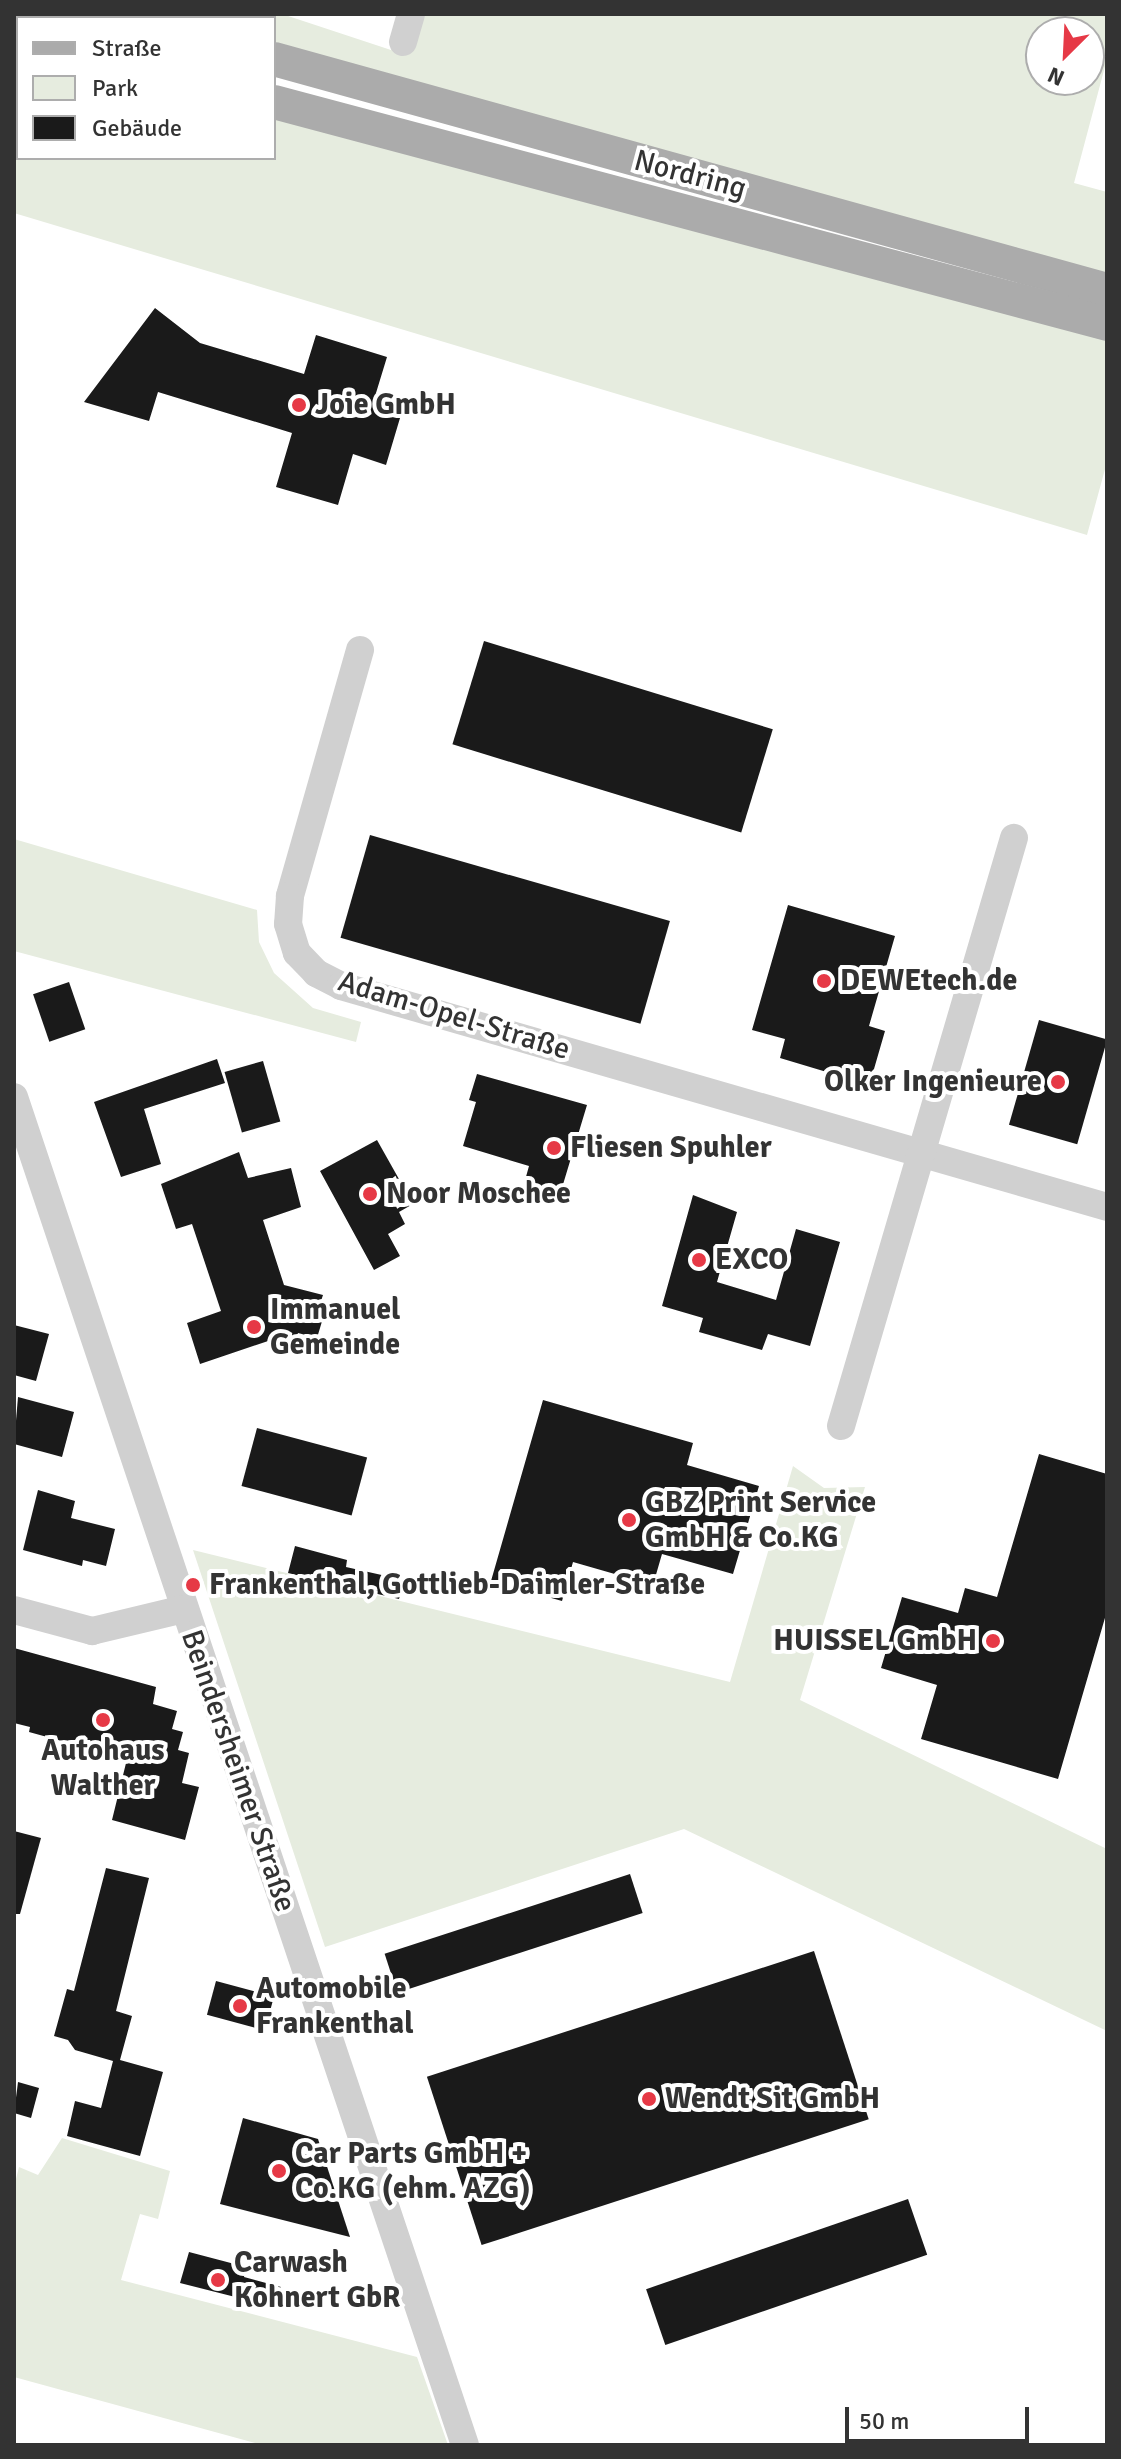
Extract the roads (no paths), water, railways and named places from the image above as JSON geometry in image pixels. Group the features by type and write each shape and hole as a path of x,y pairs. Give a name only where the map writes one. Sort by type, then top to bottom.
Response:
{"main road":[{"name":"Nordring","path":"276,60 1107,290"},
{"name":"Nordring","path":"276,103 541,169 1107,324"}],"street":[{"path":"403,42 411,14"},
{"name":"Adam-Opel-Straße","path":"360,650 290,896 288,924 297,953 316,973 341,986 1107,1207"},
{"path":"841,1426 1014,838"},
{"name":"Beindersheimer Straße","path":"14,1097 465,2445"},
{"path":"14,1610 92,1631 184,1609"}],"place":[{"name":"Joie GmbH","path":"299,405"},
{"name":"DEWEtech.de","path":"824,981"},
{"name":"Olker Ingenieure","path":"1058,1082"},
{"name":"Fliesen Spuhler","path":"554,1148"},
{"name":"Noor Moschee","path":"370,1194"},
{"name":"EXCO","path":"699,1260"},
{"name":"Immanuel Gemeinde","path":"254,1327"},
{"name":"GBZ Print Service GmbH & Co.KG","path":"629,1520"},
{"name":"Frankenthal, Gottlieb-Daimler-Straße","path":"193,1585"},
{"name":"HUISSEL GmbH","path":"993,1641"},
{"name":"Autohaus Walther","path":"103,1720"},
{"name":"Automobile Frankenthal","path":"240,2006"},
{"name":"Wendt Sit GmbH","path":"649,2099"},
{"name":"Car Parts GmbH + Co.KG (ehm. AZG)","path":"279,2171"},
{"name":"Carwash Kohnert GbR","path":"218,2280"}]}
